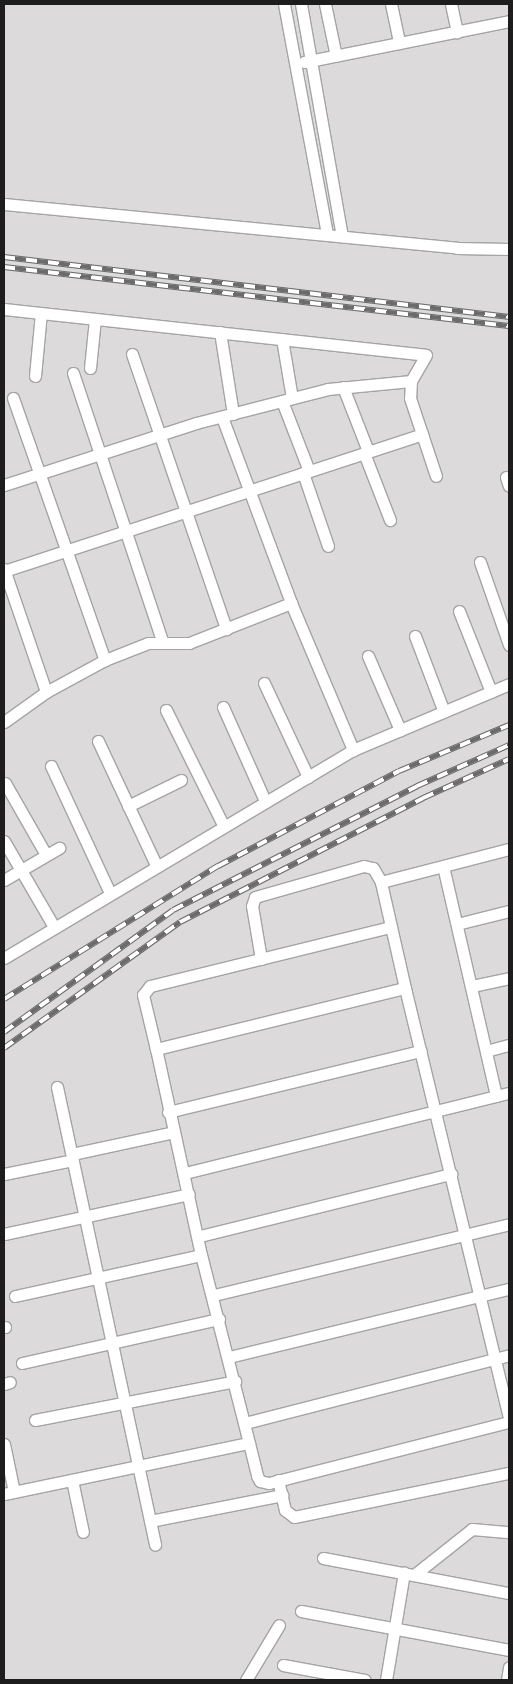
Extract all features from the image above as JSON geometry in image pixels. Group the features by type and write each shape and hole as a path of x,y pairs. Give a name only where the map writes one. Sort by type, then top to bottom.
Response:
{"street":[{"path":"284,4 327,234"},
{"path":"301,4 342,236"},
{"path":"325,4 336,56"},
{"path":"391,4 399,43"},
{"path":"451,4 457,32"},
{"path":"295,64 509,21"},
{"path":"4,204 457,248 509,249"},
{"path":"4,309 426,355 411,381 410,398 436,476"},
{"path":"34,376 41,313"},
{"path":"90,368 95,319"},
{"path":"220,332 227,415 249,490 290,603 354,750"},
{"path":"282,339 287,400 328,546"},
{"path":"132,354 226,629"},
{"path":"73,373 98,454 162,641"},
{"path":"4,485 227,415 343,387 411,381"},
{"path":"343,387 390,520"},
{"path":"13,398 105,660"},
{"path":"46,692 4,570 422,434"},
{"path":"480,562 509,645"},
{"path":"4,722 46,692 105,660 148,643 162,641 189,643 290,603"},
{"path":"459,610 491,692"},
{"path":"415,636 444,712"},
{"path":"368,656 400,730"},
{"path":"264,683 308,776"},
{"path":"4,957 223,825 354,750 509,684"},
{"path":"223,707 265,801"},
{"path":"166,710 223,825"},
{"path":"98,741 156,865"},
{"path":"51,766 110,893"},
{"path":"128,806 181,780"},
{"path":"5,783 46,855"},
{"path":"4,841 54,927"},
{"path":"4,880 59,848"},
{"path":"381,882 509,849"},
{"path":"261,959 252,906 255,897 364,866 373,868 381,882 390,927 467,1236 477,1296 509,1421 278,1480 260,1481 249,1443 214,1296 201,1255 200,1236 168,1112 144,1000 146,988 390,927"},
{"path":"443,866 496,1096"},
{"path":"457,924 509,911"},
{"path":"472,986 509,978"},
{"path":"156,1049 405,988"},
{"path":"486,1051 509,1045"},
{"path":"168,1112 421,1051"},
{"path":"57,1087 155,1545"},
{"path":"185,1173 509,1093"},
{"path":"4,1174 174,1132"},
{"path":"200,1236 451,1174"},
{"path":"4,1234 189,1194"},
{"path":"214,1296 467,1236 509,1224"},
{"path":"15,1296 98,1280 201,1255"},
{"path":"229,1357 509,1289"},
{"path":"22,1362 219,1319"},
{"path":"245,1423 509,1355"},
{"path":"35,1420 125,1404 235,1381"},
{"path":"4,1444 9,1493 249,1443"},
{"path":"278,1480 287,1514 294,1517 509,1473"},
{"path":"72,1480 83,1532"},
{"path":"150,1521 282,1495"},
{"path":"386,1680 394,1629 409,1574 472,1529 509,1532"},
{"path":"323,1558 509,1593"},
{"path":"301,1611 509,1650"},
{"path":"246,1680 279,1625"},
{"path":"283,1665 365,1680"},
{"path":"507,1680 509,1667"}],"shaded area":[{"path":"4,4 509,4 509,1680 4,1680"}],"railway":[{"path":"4,257 509,317"},
{"path":"4,267 509,326"},
{"path":"4,999 218,866 399,771 509,725"},
{"path":"4,1032 173,910 417,786 509,745"},
{"path":"4,1048 180,922 423,798 509,759"}]}
